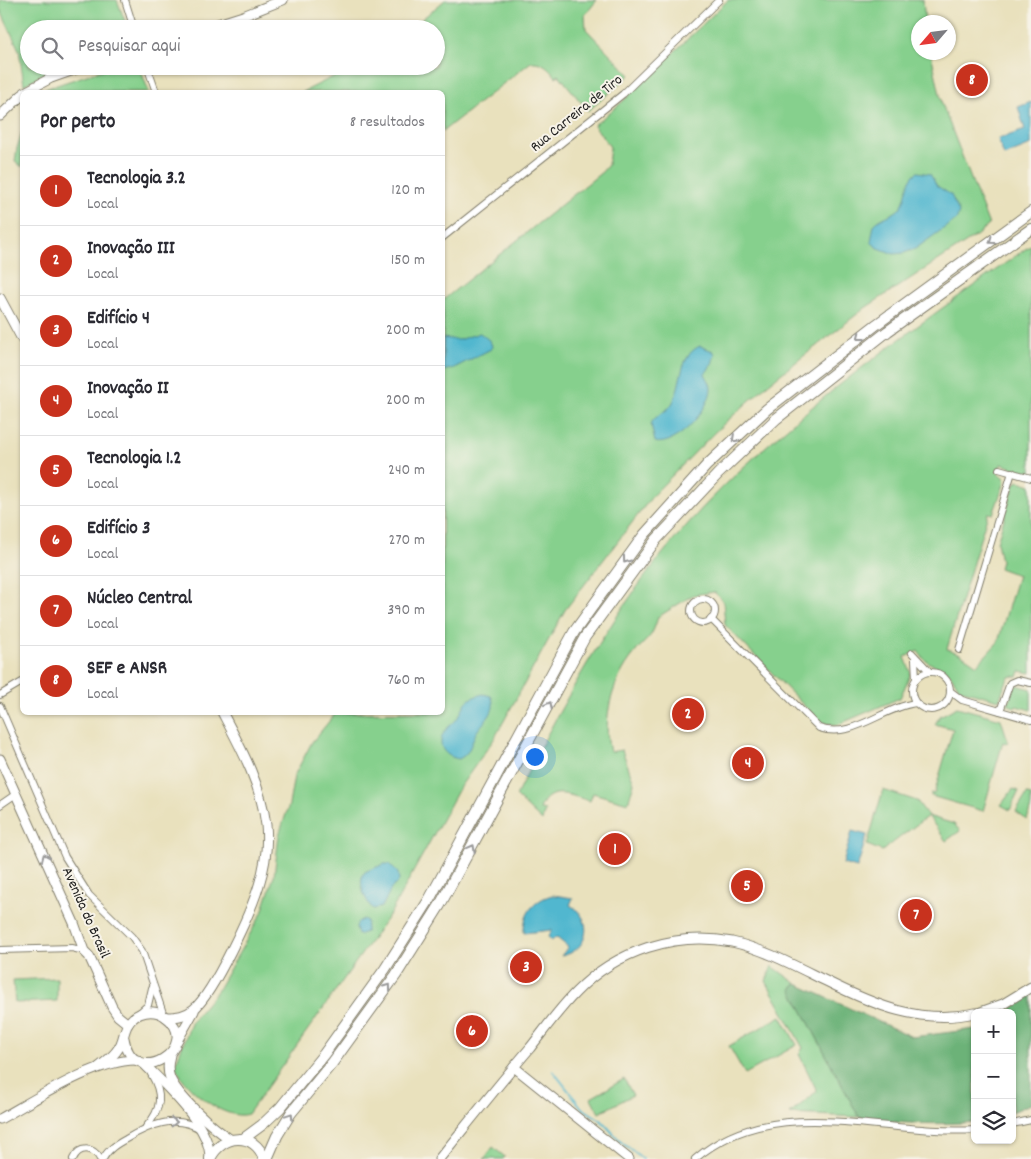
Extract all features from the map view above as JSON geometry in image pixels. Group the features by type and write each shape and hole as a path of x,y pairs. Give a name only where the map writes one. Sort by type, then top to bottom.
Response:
{"main road":[{"path":"242,1139 262,1126 280,1108 324,1054 385,969 429,900 574,632 644,535 707,465 767,409 877,324 1031,212"},
{"path":"266,1159 291,1113 339,1054 396,975 436,912 585,638 656,540 718,474 776,419 888,331 1031,229"},
{"path":"210,1159 218,1146 230,1139 242,1139 258,1147 266,1159"}],"street":[{"path":"125,0 131,20"},
{"path":"230,20 283,0"},
{"name":"Rua Carreira de Tiro","path":"445,236 623,94 719,0"},
{"path":"31,90 60,75"},
{"path":"150,75 155,90"},
{"path":"0,116 20,98"},
{"path":"0,298 20,336"},
{"path":"999,469 1031,478"},
{"path":"959,650 1012,472"},
{"path":"711,619 819,728 829,732 845,730 892,709 905,701 911,692 916,678 914,656 929,671"},
{"path":"916,678 929,671 937,672 944,676 949,683 950,691 946,702"},
{"path":"1000,711 1010,683 1017,680 1031,683"},
{"path":"0,695 20,683"},
{"path":"950,691 962,700 1031,720"},
{"path":"911,692 916,703 930,710 937,709 946,702 962,700"},
{"path":"892,709 916,703"},
{"path":"0,706 71,868 89,895 138,944 146,959 165,1016 175,1030 175,1046"},
{"path":"0,1119 98,1067 117,1061 157,1063 170,1054 186,1022 213,984 256,895 262,873 266,845 264,812 255,778 224,715"},
{"name":"Avenida do Brasil","path":"0,759 74,924 84,951 89,956 112,1007 118,1016 128,1024"},
{"path":"0,805 16,794"},
{"path":"439,1159 572,997 590,979 623,958 669,941 731,942 753,948 853,994 905,1014 936,1017 971,1014"},
{"path":"0,950 72,948 84,951"},
{"path":"98,1067 115,1053 124,1038 128,1024 150,1001 152,980"},
{"path":"988,1009 1003,1004 1031,987"},
{"path":"137,1015 153,1012 165,1016 184,1015 198,1006"},
{"path":"124,1038 128,1051 142,1063 194,1118 210,1148 210,1159"},
{"path":"170,1054 168,1070 173,1084 214,1128 230,1139"},
{"path":"142,1063 156,1083 160,1098 156,1114 146,1127"},
{"path":"514,1067 629,1159"},
{"path":"695,1159 716,1144 743,1131 792,1120 814,1120 932,1131 971,1130"},
{"path":"1016,1123 1031,1120"},
{"path":"89,1149 101,1159 111,1148 146,1127 168,1122 183,1122 201,1130"},
{"path":"73,1159 79,1151 111,1148"}],"green space":[{"path":"0,0 117,0 125,20 20,20 20,57 19,50 0,9"},
{"path":"445,0 597,0 585,15 586,29 630,75 588,111 559,75 556,77 545,66 531,62 445,129 445,90 307,90 337,75 445,75 445,20 421,20"},
{"path":"728,0 923,0 924,15 911,15 911,60 933,60 942,104 989,225 976,236 865,308 768,384 716,431 654,494 565,610 494,739 460,787 390,914 248,1114 228,1113 216,1108 195,1092 186,1083 175,1065 192,1021 217,991 262,913 274,876 279,835 289,805 294,776 312,742 334,715 445,715 445,298 602,172 608,165 610,147 594,125 621,103"},
{"path":"23,75 41,75 24,85"},
{"path":"87,75 142,75 148,90 44,90"},
{"path":"20,138 20,165 15,161"},
{"path":"1031,245 1031,473 1001,464 998,473 1004,478 1005,482 993,514 988,513 947,649 961,654 977,665 998,642 1018,575 999,568 1001,561 997,542 1015,483 1019,481 1031,485 1031,673 1020,671 1018,677 1012,676 1008,678 999,700 959,689 949,674 928,662 918,651 905,657 911,673 900,698 837,725 824,723 817,719 725,625 723,601 714,592 693,595 658,617 651,635 626,665 611,700 607,726 610,752 622,750 634,783 628,803 593,793 590,801 568,795 555,794 549,796 544,801 540,809 545,810 542,821 516,796 583,670 621,610 663,553 702,509 789,426 885,350"},
{"path":"1017,685 1031,689 1031,710 1016,706 1015,708 1008,704 1013,688"},
{"path":"957,707 1001,719 1009,744 1003,742 983,811 931,796 931,793 934,794 953,729 935,724 940,716"},
{"path":"1013,789 1019,791 1010,810 1001,805"},
{"path":"883,790 917,801 928,816 882,851 867,845"},
{"path":"1027,794 1031,795 1031,806 1027,820 1016,812"},
{"path":"928,816 954,824 960,831 946,841"},
{"path":"772,966 797,984 791,989 859,1117 790,1114 817,1091 799,1054 803,1048 766,981"},
{"path":"57,978 57,1001 15,1003 13,980"},
{"path":"797,984 912,1037 971,1030 971,1122 916,1123 859,1117 791,989"},
{"path":"1031,995 1031,1104 1016,1110 1016,1009 1011,1009"},
{"path":"781,1016 797,1045 745,1074 729,1046"},
{"path":"624,1079 633,1095 599,1113 591,1098"},
{"path":"493,1147 505,1157 503,1159 484,1159"}],"water":[{"path":"1031,102 1031,145 1004,156 998,139 1025,130 1018,107"},
{"path":"918,172 930,174 937,186 951,195 959,212 957,219 915,249 904,253 894,254 876,247 871,241 874,225 901,207 911,178"},
{"path":"480,333 490,341 492,346 491,349 454,368 445,370 445,338 458,340"},
{"path":"700,346 713,351 715,354 712,364 705,374 711,388 705,406 691,425 682,433 673,439 655,442 651,424 655,418 671,406 688,356"},
{"path":"483,694 491,696 493,702 492,712 476,733 466,754 459,759 454,758 443,750 441,745 442,736 460,715 467,701"},
{"path":"852,831 867,835 857,868 843,864"},
{"path":"384,864 389,864 398,873 399,881 391,889 382,907 373,909 363,891 362,876 365,872"},
{"path":"553,895 573,898 570,905 578,911 586,926 583,941 578,948 561,956 568,947 556,937 552,941 548,937 552,930 524,933 524,926 531,908 541,900"},
{"path":"363,919 367,921 366,932 358,935 356,928 358,922"}],"waterway":[{"path":"553,1071 582,1108 601,1120 621,1142 643,1159"}],"place":[{"name":"SEF e ANSR","path":"972,80"},
{"name":"Inovação III","path":"688,714"},
{"name":"Inovação II","path":"748,763"},
{"name":"Tecnologia 3.2","path":"615,849"},
{"name":"Tecnologia 1.2","path":"747,886"},
{"name":"Núcleo Central","path":"916,915"},
{"name":"Edifício 4","path":"526,967"},
{"name":"Edifício 3","path":"472,1031"}]}
